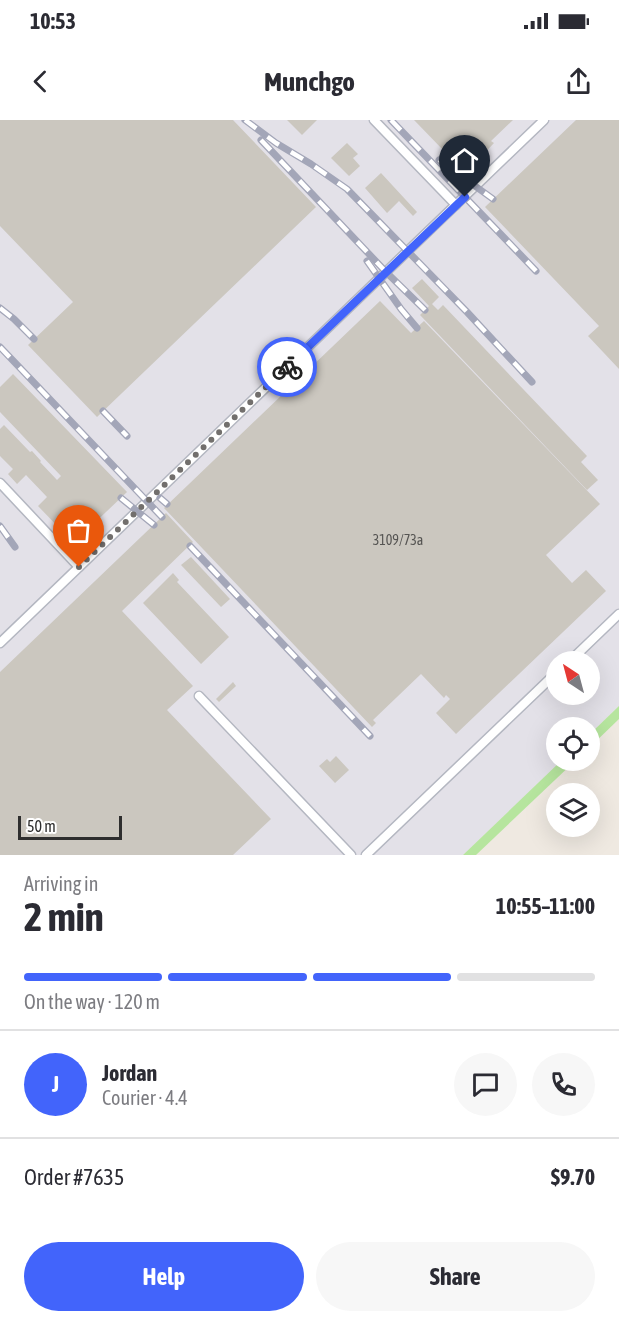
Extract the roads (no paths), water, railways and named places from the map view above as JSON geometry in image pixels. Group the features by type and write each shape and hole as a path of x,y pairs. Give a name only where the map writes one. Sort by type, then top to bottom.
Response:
{"lane":[{"path":"374,120 456,205"},
{"path":"0,643 544,120"},
{"path":"0,483 79,567"},
{"path":"580,651 619,614"},
{"path":"366,855 546,683"},
{"path":"199,696 351,855"}],"railway":[{"path":"245,120 347,189 532,382"},
{"path":"391,120 536,271"},
{"path":"261,140 425,310"},
{"path":"439,160 493,199"},
{"path":"367,261 417,328"},
{"path":"0,308 34,339"},
{"path":"0,347 162,517"},
{"path":"103,411 127,436"},
{"path":"121,498 154,525"},
{"path":"160,498 167,504"},
{"path":"0,526 15,547"},
{"path":"190,546 370,736"}]}
